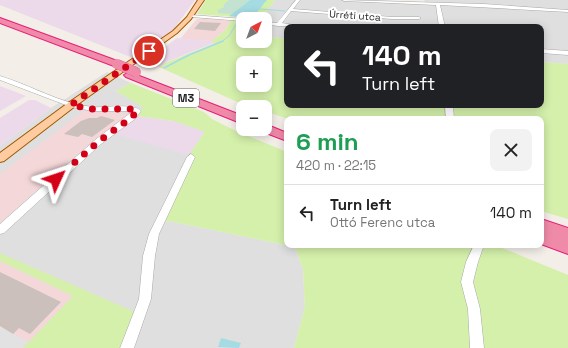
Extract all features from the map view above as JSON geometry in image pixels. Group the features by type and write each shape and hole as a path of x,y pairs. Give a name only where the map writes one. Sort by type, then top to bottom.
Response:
{"highway":[{"path":"0,15 47,35 66,45"},
{"name":"M3","path":"0,20 66,45 113,66"},
{"name":"M3","path":"0,25 53,46 236,110"},
{"path":"0,28 53,46"},
{"name":"M3","path":"132,73 236,117"},
{"path":"272,124 284,128"},
{"path":"272,131 284,136"},
{"path":"544,226 568,236"},
{"path":"544,238 568,247"}],"main road":[{"path":"0,158 71,105 175,32 191,16 201,0"}],"street":[{"path":"278,25 298,0"},
{"path":"344,0 484,5 568,12"},
{"path":"480,0 484,5"},
{"path":"438,4 441,24"},
{"path":"549,10 540,4 554,4"},
{"name":"Úrréti utca","path":"290,10 392,18 419,18"},
{"path":"191,16 236,19"},
{"path":"272,24 284,25"},
{"path":"544,51 568,53"},
{"path":"0,78 71,105 101,109 134,109 137,111 132,117 98,142 0,230"},
{"path":"57,99 85,96"},
{"path":"57,99 61,106 61,113"},
{"path":"127,348 145,299 149,256 154,234 191,157"},
{"path":"477,348 474,309 467,282 472,262 478,248"}],"shaded area":[{"path":"0,0 195,0 173,30 133,58 0,5"},
{"path":"275,0 376,0 425,2 424,0 568,0 568,64 544,62 544,24 284,24 284,39 272,37 272,12 266,12"},
{"path":"206,18 231,21 225,30 212,41 180,39 197,19"},
{"path":"177,38 216,42 164,63 165,64 159,67 151,64 155,61 150,59"},
{"path":"107,72 131,83 116,91 144,107 138,116 195,146 190,155 195,156 166,211 164,223 169,221 284,245 284,248 295,248 303,269 305,307 294,348 0,348 0,146 51,108"},
{"path":"0,86 26,96 0,111"},
{"path":"29,100 35,100 51,108 0,146 0,118"},
{"path":"84,111 129,114 91,142 0,223 0,174"},
{"path":"138,116 173,121 203,130 204,133 189,155 114,134"},
{"path":"0,261 73,296 23,348 0,348"},
{"path":"0,326 28,342 23,348 0,348"}],"green space":[{"path":"206,0 275,0 266,12 236,12 236,17 197,14"},
{"path":"229,0 250,0 231,14 218,13 218,10 224,7 224,4"},
{"path":"226,20 236,20 236,48 272,48 272,37 284,39 284,108 544,108 544,62 568,64 568,219 544,212 544,116 284,116 284,118 272,113 272,100 236,100 236,101 159,67 215,43 212,41 225,30 231,21"},
{"path":"131,83 204,112 212,119 236,131 236,136 248,136 284,151 284,245 169,221 164,223 166,211 195,157 189,155 204,133 203,131 173,121 138,116 143,107 116,91"},
{"path":"295,248 502,248 568,275 568,348 294,348 305,307 303,269"},
{"path":"0,253 137,313 122,348 23,348 73,296 0,261"}],"water":[{"path":"250,0 267,0 258,12 236,12 236,17 229,16"},
{"path":"221,338 241,343 239,348 218,347"}],"building":[{"path":"200,22 221,23 215,31 194,29"},
{"path":"101,116 115,120 92,137 82,134 78,137 64,134 81,121"},
{"path":"0,272 61,302 30,334 19,328 13,334 0,326"}],"waterway":[{"path":"260,9 285,11"},
{"path":"222,42 229,36 236,24"},
{"path":"164,68 189,55 222,42"}],"route":[{"path":"56,179 98,142 132,117 137,111 134,109 93,109 71,105 130,66 149,51"}]}
